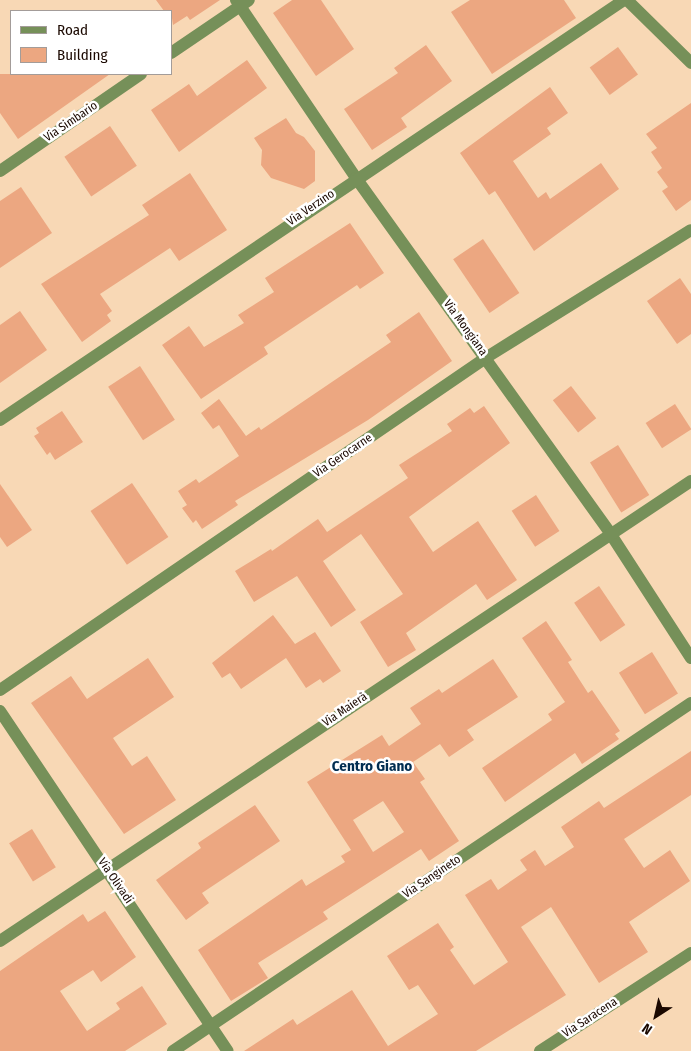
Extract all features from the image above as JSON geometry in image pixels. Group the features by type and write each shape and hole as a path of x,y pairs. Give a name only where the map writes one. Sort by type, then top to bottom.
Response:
{"street":[{"path":"626,0 691,63"},
{"name":"Via Verzino","path":"0,420 356,178 626,0"},
{"path":"172,52 242,2"},
{"name":"Via Mongiana","path":"242,2 356,178 487,358 610,533 691,658"},
{"name":"Via Simbario","path":"0,170 140,75"},
{"name":"Via Gerocarne","path":"0,690 487,358 691,230"},
{"name":"Via Maierà","path":"0,942 691,480"},
{"name":"Via Sangineto","path":"173,1051 691,703"},
{"name":"Via Olivadi","path":"0,712 228,1051"},
{"name":"Via Saracena","path":"540,1051 691,953"}],"building":[{"path":"156,0 220,0 190,20 187,16 173,25 172,10 163,10"},
{"path":"292,0 321,0 354,49 316,76 273,13"},
{"path":"470,0 564,0 576,18 492,74 451,12"},
{"path":"426,45 452,81 401,118 407,127 372,150 344,109 398,73 394,68"},
{"path":"618,47 638,75 610,95 590,68"},
{"path":"247,60 267,88 179,152 151,110 189,84 197,96"},
{"path":"0,74 109,75 18,139 0,113"},
{"path":"550,87 568,113 547,128 551,134 513,161 538,198 546,192 550,199 601,163 619,189 534,251 495,191 489,195 460,153"},
{"path":"691,103 691,200 676,211 662,191 668,187 657,172 662,168 651,152 657,148 646,134"},
{"path":"286,118 296,133 304,137 315,151 315,181 304,189 271,178 261,165 262,150 254,138"},
{"path":"110,126 137,166 91,197 64,157"},
{"path":"190,173 227,230 179,261 170,248 100,294 112,311 107,315 111,321 82,342 41,284 149,215 142,205"},
{"path":"21,187 52,233 0,268 0,201"},
{"path":"350,223 384,273 360,289 357,285 264,347 268,354 201,399 162,345 189,326 204,347 244,323 238,315 274,292 265,278"},
{"path":"483,239 519,293 490,313 453,259"},
{"path":"680,278 691,294 691,334 677,344 647,301"},
{"path":"20,311 47,350 0,383 0,325"},
{"path":"419,312 452,361 368,420 235,501 238,505 202,529 196,520 193,523 182,508 187,505 178,491 196,479 199,483 239,456 219,425 213,429 201,413 219,399 246,436 259,427 261,430 391,342 386,335"},
{"path":"140,366 175,420 143,440 108,387"},
{"path":"571,386 596,418 578,432 553,400"},
{"path":"675,404 691,429 662,448 646,423"},
{"path":"484,406 510,443 409,517 433,552 478,521 517,580 487,600 476,584 406,633 416,650 388,667 360,622 403,594 361,534 323,561 356,610 331,627 297,576 254,602 235,571 271,549 272,551 318,519 327,532 408,478 399,465 452,431 447,424 470,408 474,413"},
{"path":"62,411 83,442 55,460 50,452 47,455 34,436 39,433 36,428"},
{"path":"618,445 649,495 621,513 590,462"},
{"path":"132,483 168,537 127,565 91,511"},
{"path":"0,484 32,530 7,547 0,537"},
{"path":"536,495 559,531 535,547 512,511"},
{"path":"599,586 625,625 600,642 574,603"},
{"path":"273,615 295,644 315,632 341,671 323,683 320,679 306,688 286,658 241,689 230,673 222,678 212,663"},
{"path":"546,621 572,660 568,662 588,693 592,690 620,731 615,734 619,739 582,764 575,753 505,802 482,768 552,720 548,714 565,702 522,638"},
{"path":"652,652 678,694 645,714 619,673"},
{"path":"148,658 174,697 113,738 132,766 147,756 176,800 124,834 31,703 71,676 87,699"},
{"path":"493,659 518,697 467,730 474,740 449,757 440,744 413,762 425,779 420,782 459,841 429,861 421,849 323,912 328,919 258,963 268,978 231,1001 198,950 302,879 306,886 345,862 341,856 351,850 307,782 382,735 389,746 421,724 410,708 439,689 442,693","holes":["383,801 404,832 373,852 353,820"]},
{"path":"691,751 691,795 624,839 644,868 670,850 690,881 629,922 648,952 599,983 551,907 521,927 566,995 476,1051 244,1051 293,1019 297,1025 352,990 388,1046 438,1014 418,985 409,990 387,956 438,923 454,947 450,950 474,985 508,962 465,895 491,879 498,890 527,870 520,860 535,850 545,866 574,847 561,827 599,801 604,808"},
{"path":"255,805 280,841 202,893 209,903 186,920 156,880 201,848 198,843"},
{"path":"32,829 56,867 33,881 9,843"},
{"path":"105,911 136,957 101,982 93,970 60,991 87,1031 120,1009 116,1003 142,986 167,1024 125,1051 0,1051 0,971 83,914 88,922"}],"district":[{"name":"Centro Giano","path":"372,767"}]}
